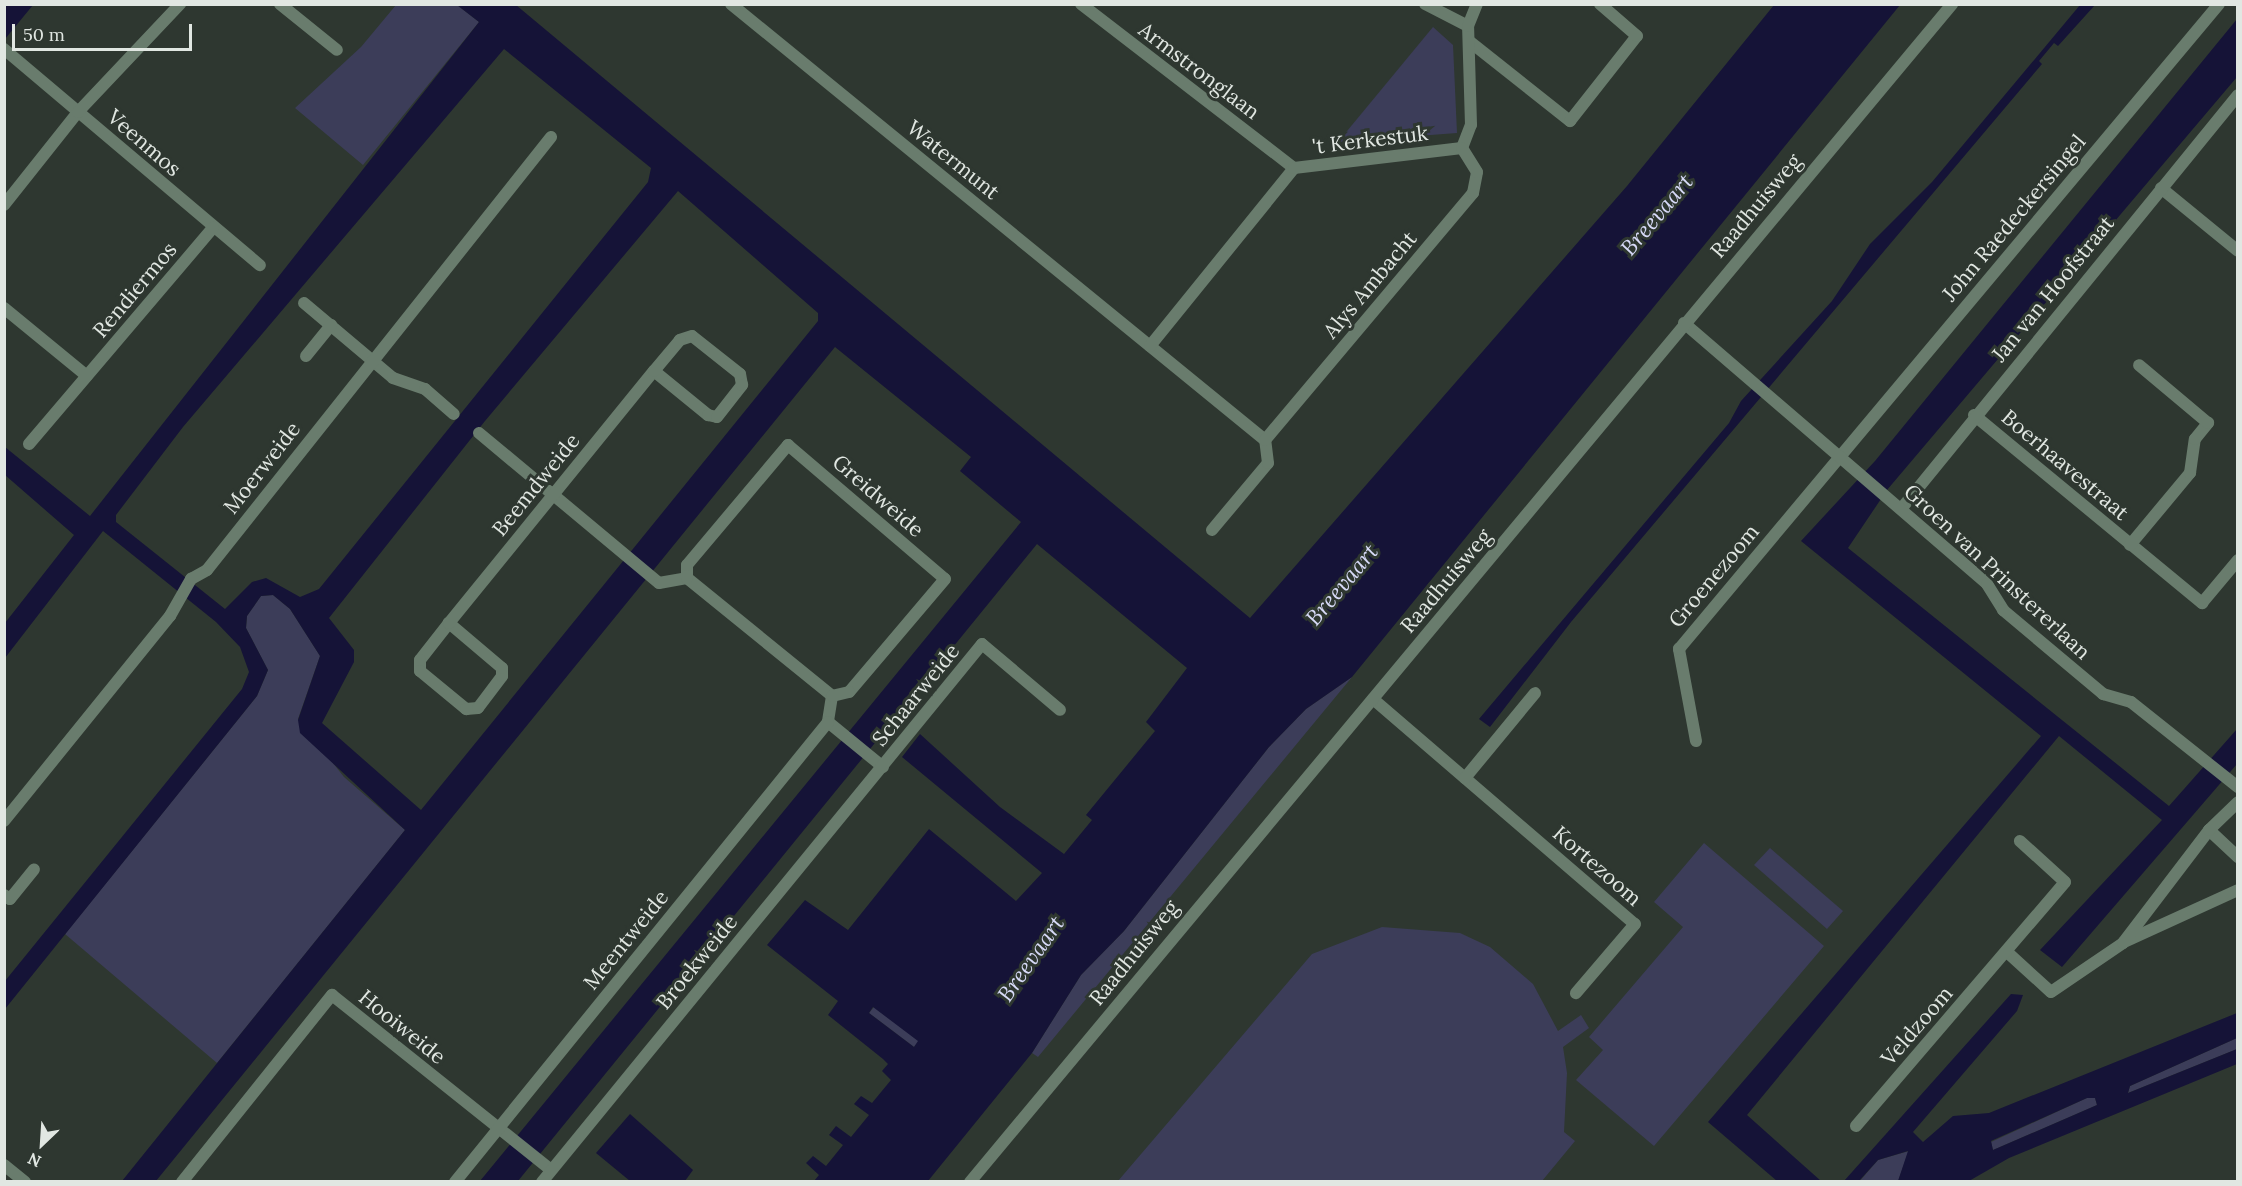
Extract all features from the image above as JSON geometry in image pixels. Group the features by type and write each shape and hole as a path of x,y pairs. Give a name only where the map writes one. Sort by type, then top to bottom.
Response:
{"street":[{"path":"4,205 78,112 180,4"},
{"path":"280,4 337,50"},
{"name":"Watermunt","path":"731,4 1150,346"},
{"name":"Armstronglaan","path":"1081,4 1294,168"},
{"path":"1425,4 1468,26"},
{"path":"1462,148 1471,125 1468,26 1477,4"},
{"path":"1469,41 1570,121 1637,36 1600,4"},
{"name":"Raadhuisweg","path":"970,1182 1952,4"},
{"name":"John Raedeckersingel","path":"1838,456 2220,4"},
{"name":"Veenmos","path":"6,50 213,228 260,265"},
{"name":"Jan van Hoofstraat","path":"1901,509 1974,415 2238,95"},
{"name":"Moerweide","path":"4,821 170,616 178,596 191,579 207,570 551,137"},
{"name":"'t Kerkestuk","path":"1150,346 1294,168 1462,148"},
{"name":"Alys Ambacht","path":"1264,440 1473,193 1477,172 1462,148"},
{"path":"2161,188 2238,251"},
{"name":"Rendiermos","path":"29,444 213,228"},
{"path":"304,303 393,378 425,389 454,414"},
{"path":"4,308 87,376"},
{"name":"Groen van Prinstererlaan","path":"1684,323 1988,584 2002,610 2103,694 2131,702 2235,785"},
{"path":"306,356 331,325"},
{"name":"Beemdweide","path":"449,624 502,668 502,676 478,708 466,709 420,671 420,660 449,624 553,495 654,371 680,340 692,336 740,374 742,384 717,417 708,415 654,371"},
{"path":"1150,346 1264,440 1268,463 1212,530"},
{"name":"Boerhaavestraat","path":"2130,545 2190,473 2195,439 2208,423 2139,365"},
{"name":"Boerhaavestraat","path":"1974,415 2202,603 2238,560"},
{"path":"479,433 659,583 687,578 832,696 832,725"},
{"name":"Greidweide","path":"687,578 687,565 788,445 945,579 849,692 832,696"},
{"name":"Groenezoom","path":"1696,741 1679,649 1838,456"},
{"name":"Schaarweide","path":"832,725 883,767 982,644 1060,710"},
{"path":"1465,778 1535,693"},
{"name":"Kortezoom","path":"1373,699 1635,924 1576,993"},
{"name":"Meentweide","path":"454,1182 832,725"},
{"name":"Broekweide","path":"542,1182 547,1167 883,767"},
{"path":"2123,943 2209,830 2238,802"},
{"path":"2209,830 2238,857"},
{"name":"Veldzoom","path":"1856,1126 2065,882 2020,841"},
{"path":"4,895 10,899 34,869"},
{"path":"2007,952 2051,992 2123,943 2238,890"},
{"name":"Hooiweide","path":"182,1182 332,995 547,1167"},
{"path":"4,1165 25,1182"}],"shaded area":[{"path":"396,5 457,5 479,22 363,165 295,108 361,47"},
{"path":"1433,27 1453,45 1457,133 1338,142"},
{"path":"273,595 290,609 320,656 298,719 344,777 405,830 217,1063 65,934 257,696 268,670 246,628 247,616 261,596"},
{"path":"1352,677 1038,1057 1032,1053 1081,975 1124,931 1269,747 1306,709"},
{"path":"1704,843 1824,946 1654,1146 1576,1080 1603,1050 1589,1037 1683,927 1654,902"},
{"path":"1770,848 1843,911 1827,929 1754,865"},
{"path":"1382,927 1460,933 1490,947 1533,984 1558,1031 1581,1015 1589,1028 1563,1047 1567,1073 1564,1132 1575,1141 1542,1181 1118,1181 1312,954"},
{"path":"874,1007 919,1041 914,1047 869,1013"},
{"path":"2237,1038 2237,1049 2128,1093 2130,1086"},
{"path":"2087,1098 2095,1098 2097,1105 1993,1150 1991,1142"},
{"path":"1909,1151 1898,1181 1859,1182 1878,1160"}],"water":[{"path":"4,5 33,5 5,39"},
{"name":"Breevaart","path":"457,5 516,5 1250,618 1627,186 1774,5 1900,5 1352,677 1306,709 1269,747 1124,931 1081,975 1032,1053 928,1181 814,1181 819,1175 806,1163 813,1156 826,1166 843,1145 829,1135 836,1126 851,1137 869,1115 854,1104 861,1096 872,1103 891,1080 882,1071 888,1064 828,1015 838,1001 767,945 805,900 848,930 929,829 1016,901 1042,873 902,757 920,734 1000,807 1064,854 1092,820 1086,815 1155,731 1146,722 1187,668 1037,544 518,1181 480,1181 1021,522 960,471 971,457 835,347 156,1181 122,1181 405,830 300,733 298,720 320,656 290,609 273,595 261,596 247,616 246,628 268,670 257,696 5,1009 5,981 242,689 249,672 240,647 216,622 103,531 5,658 5,623 74,535 5,475 5,447 90,516 479,22","holes":["504,49 651,168 648,182 319,589 300,597 266,578 252,582 225,609 116,522 116,515 183,427","678,191 818,313 818,321 421,810 322,723 354,662 354,650 329,618 485,421","873,1007 918,1041 914,1047 869,1013"]},
{"path":"2080,5 2095,5 2058,46 2054,43 2039,61 2042,64 1571,622 1490,727 1479,719 1729,423 1741,401 1832,301 1870,244 1932,182"},
{"path":"2237,19 2237,77 1887,490 1848,548 2169,806 2237,729 2237,764 2062,967 2040,950 2162,820 2059,736 1747,1115 1821,1181 1777,1181 1708,1122 2041,736 1801,541 1875,461"},
{"path":"2011,994 2023,995 2017,1011 1913,1132 1923,1142 1953,1116 1989,1113 2237,1013 2237,1038 2130,1086 2128,1093 2237,1049 2237,1064 2009,1158 1969,1181 1898,1181 1908,1151 1878,1160 1859,1181 1844,1181","holes":["2087,1098 2095,1098 2097,1105 1993,1150 1991,1141"]},
{"path":"630,1114 693,1170 685,1181 630,1181 596,1153"}]}
